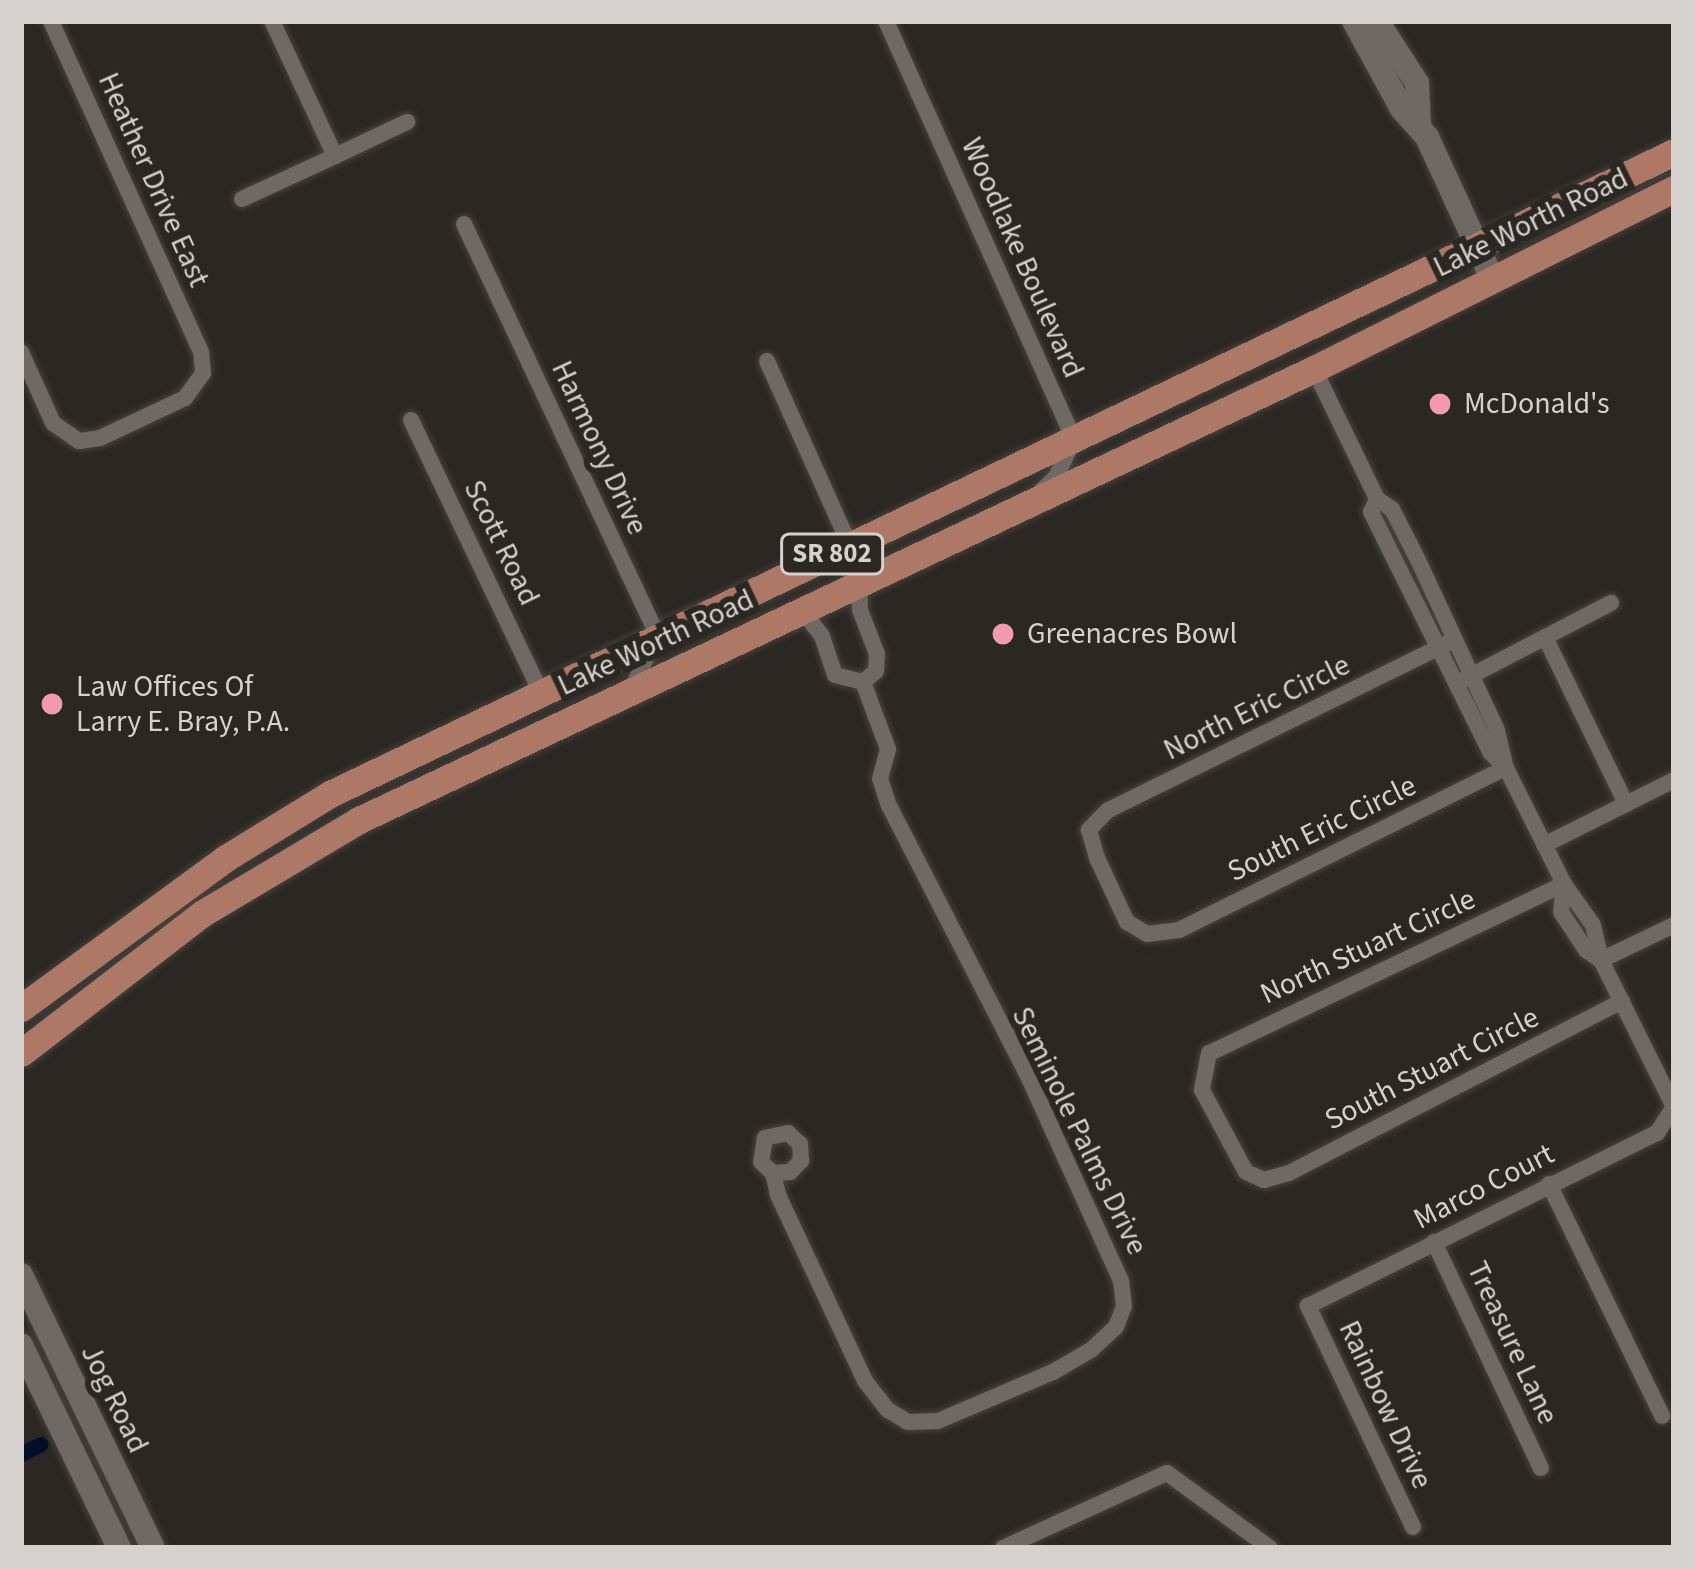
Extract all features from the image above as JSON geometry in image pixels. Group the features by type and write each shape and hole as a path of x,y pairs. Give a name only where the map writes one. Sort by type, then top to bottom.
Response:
{"main road":[{"path":"1354,21 1402,109 1419,123"},
{"path":"1376,21 1418,83 1419,123 1492,278"},
{"name":"Lake Worth Road","path":"21,1008 150,910 318,801 540,690 1674,152"},
{"name":"Lake Worth Road","path":"21,1053 203,914 317,843 432,782 1314,369 1674,189"},
{"path":"685,666 689,638 822,576 850,546"},
{"path":"317,843 338,807 483,734 540,690"},
{"name":"Jog Road","path":"21,1275 153,1548"},
{"name":"Jog Road","path":"21,1345 119,1548"}],"street":[{"name":"Heather Drive East","path":"21,352 53,423 69,438 100,438 185,398 200,383 204,362 51,21"},
{"path":"272,21 335,156"},
{"name":"Woodlake Boulevard","path":"886,21 1074,439"},
{"path":"242,199 407,122"},
{"name":"Harmony Drive","path":"464,224 657,635"},
{"path":"767,361 850,546"},
{"path":"1314,369 1377,499 1392,509 1462,680 1497,730 1507,768 1564,884 1561,912 1586,950 1601,960 1674,1107"},
{"name":"Scott Road","path":"412,420 540,690"},
{"path":"1024,507 1056,477 1074,439"},
{"name":"Seminole Palms Drive","path":"859,585 860,610 877,654 876,671 863,682"},
{"path":"1462,680 1611,603"},
{"name":"Seminole Palms Drive","path":"802,611 822,635 835,675 863,682"},
{"path":"628,693 645,670 657,635"},
{"path":"1545,637 1626,804"},
{"name":"North Eric Circle","path":"1159,933 1147,934 1127,922 1090,830 1108,810 1446,645"},
{"name":"Seminole Palms Drive","path":"773,1173 778,1195 865,1381 888,1410 908,1422 938,1421 1053,1372 1090,1350 1116,1327 1124,1306 1121,1281 1027,1074 1010,1051 889,806 880,779 888,749 863,682"},
{"name":"South Eric Circle","path":"1159,933 1179,930 1507,768"},
{"path":"1544,845 1674,780"},
{"name":"North Stuart Circle","path":"1264,1180 1246,1172 1202,1090 1209,1053 1564,884"},
{"path":"1601,960 1674,925"},
{"name":"South Stuart Circle","path":"1264,1180 1289,1173 1622,1001"},
{"name":"Marco Court","path":"1308,1306 1657,1133 1674,1107"},
{"path":"1549,1184 1662,1416"},
{"name":"Treasure Lane","path":"1434,1242 1541,1468"},
{"name":"Rainbow Drive","path":"1308,1306 1413,1527"},
{"path":"1004,1548 1167,1473 1270,1548"}],"waterway":[{"path":"21,1454 41,1444"}],"place":[{"name":"McDonald's","path":"1440,404"},
{"name":"Greenacres Bowl","path":"1003,634"},
{"name":"Law Offices Of Larry E. Bray, P.A.","path":"52,704"}]}
